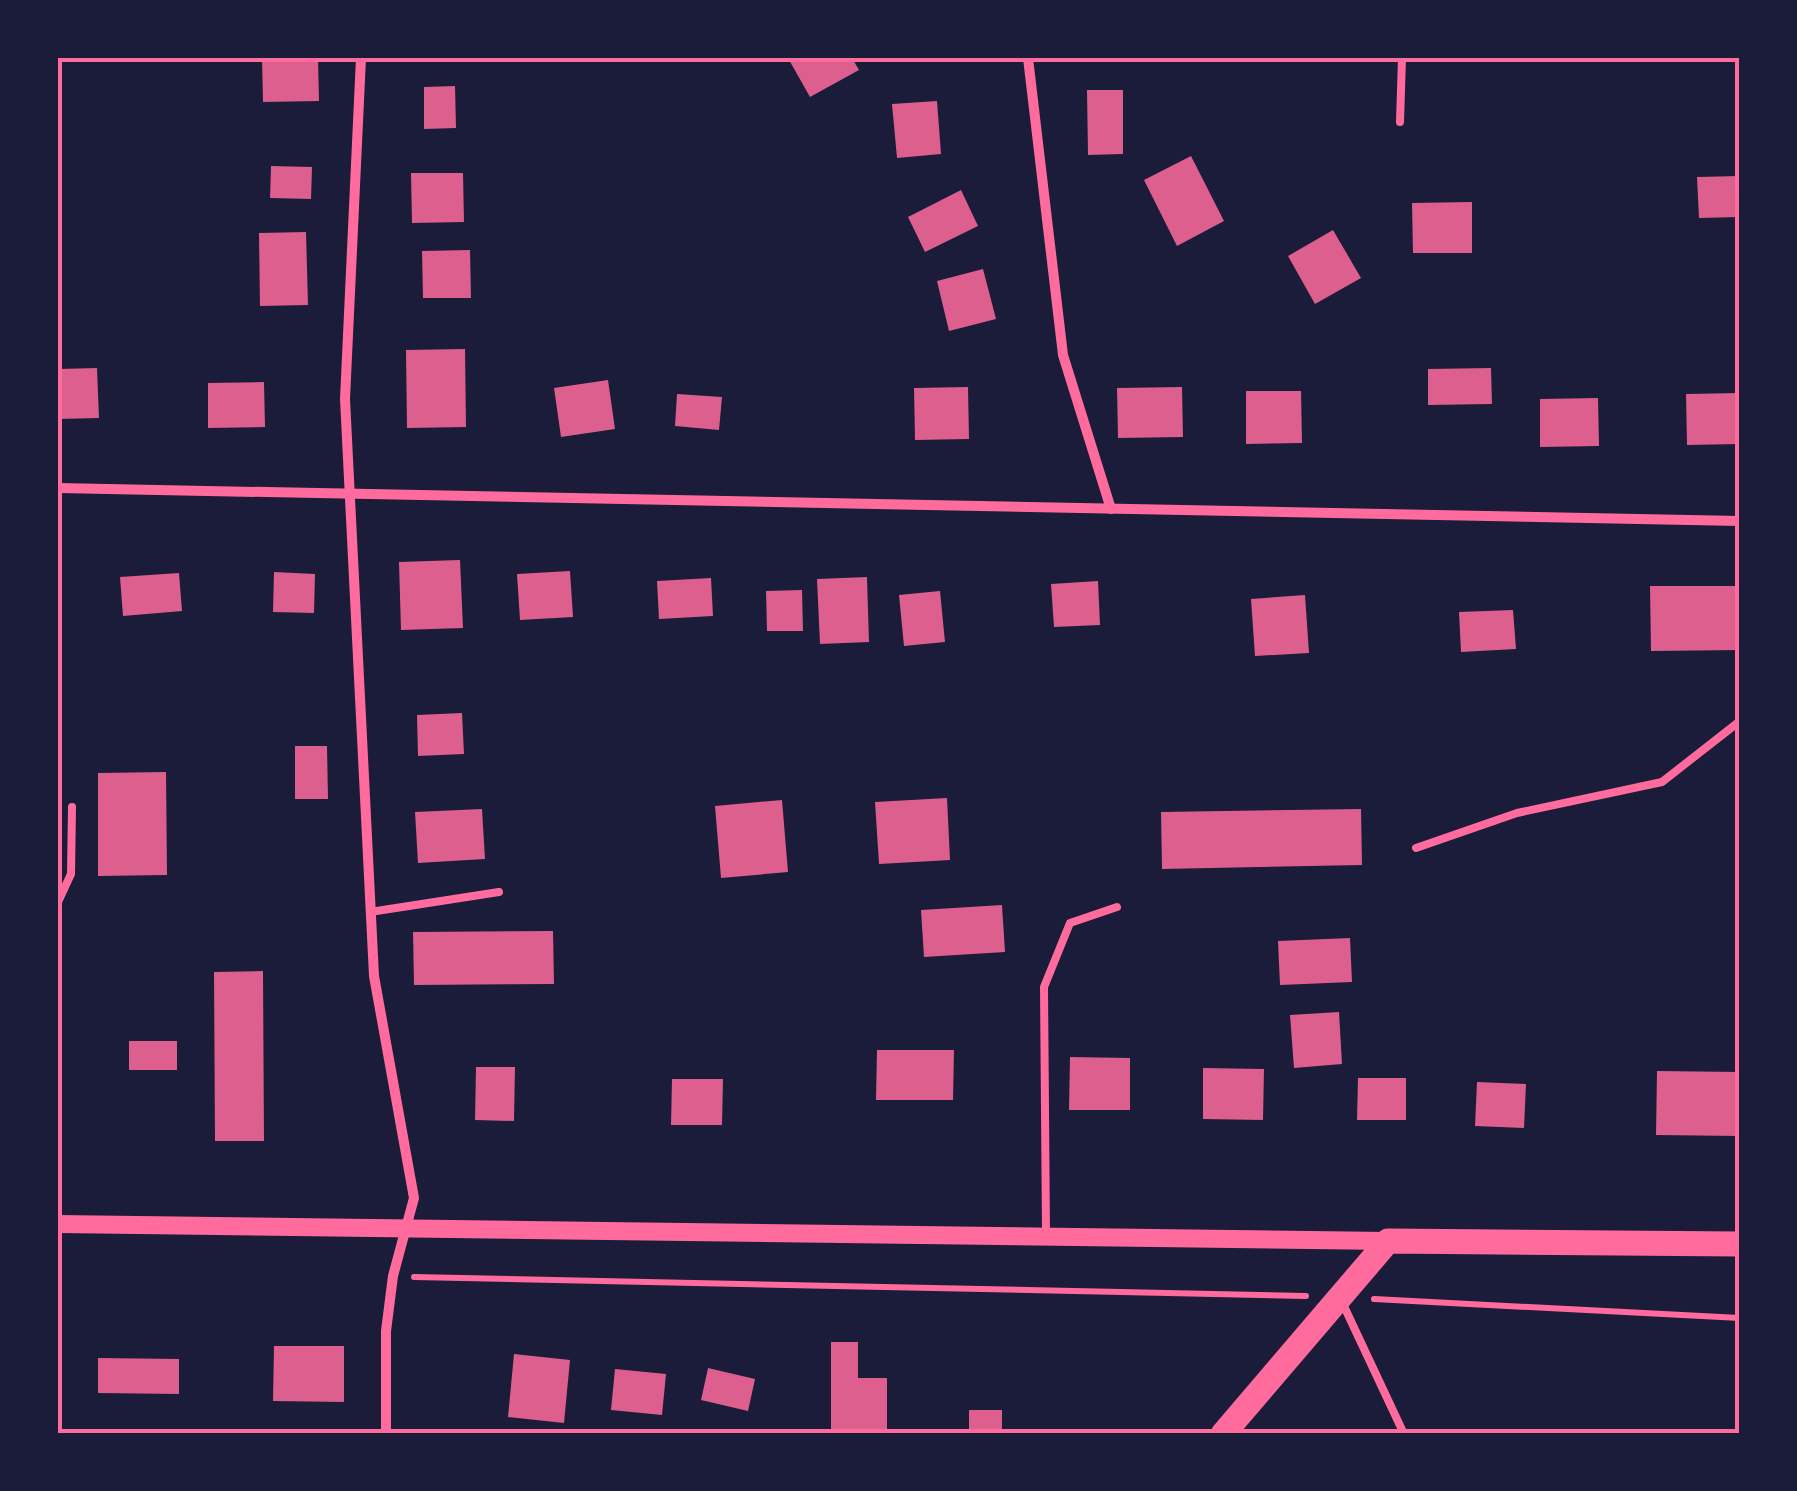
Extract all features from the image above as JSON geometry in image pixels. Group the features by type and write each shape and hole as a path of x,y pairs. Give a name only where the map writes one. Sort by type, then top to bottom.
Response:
{"main road":[{"path":"1223,1434 1388,1241 1740,1244"}],"street":[{"path":"360,58 345,399 374,976 414,1198 392,1276 386,1331 386,1434"},
{"path":"1028,58 1064,355 1112,509"},
{"path":"58,488 1740,521"},
{"path":"58,1224 1388,1241"}],"lane":[{"path":"1400,122 1402,58"},
{"path":"1416,848 1517,813 1662,782 1740,722"},
{"path":"58,902 71,874 72,807"},
{"path":"370,912 499,892"},
{"path":"1046,1238 1044,987 1070,923 1116,908"},
{"path":"1340,1297 1404,1434"}],"path":[{"path":"392,1276 1340,1297 1740,1318"}],"building":[{"path":"262,58 318,58 319,101 263,102"},
{"path":"788,58 852,58 859,70 810,97"},
{"path":"455,86 456,128 424,129 424,87"},
{"path":"1087,90 1123,90 1123,154 1088,155"},
{"path":"937,101 941,154 897,158 892,104"},
{"path":"1191,156 1224,221 1177,246 1144,180"},
{"path":"271,166 312,167 311,199 270,198"},
{"path":"411,173 463,173 464,222 412,223"},
{"path":"1740,176 1740,217 1699,218 1697,177"},
{"path":"961,190 978,226 925,252 908,217"},
{"path":"1472,202 1472,253 1413,253 1412,203"},
{"path":"1333,230 1361,278 1315,304 1288,256"},
{"path":"306,232 308,305 260,306 259,233"},
{"path":"470,250 471,298 423,298 422,251"},
{"path":"983,269 996,319 949,331 937,281"},
{"path":"465,349 466,427 407,428 406,350"},
{"path":"97,368 99,418 58,419 58,369"},
{"path":"1491,368 1492,404 1428,405 1428,369"},
{"path":"608,380 615,429 561,437 554,388"},
{"path":"264,382 265,427 208,428 208,383"},
{"path":"968,387 969,439 915,440 914,388"},
{"path":"1182,387 1183,437 1118,438 1117,388"},
{"path":"1246,391 1301,391 1302,443 1246,444"},
{"path":"1740,393 1740,444 1687,445 1686,394"},
{"path":"677,394 722,397 719,430 675,426"},
{"path":"1598,398 1599,446 1540,447 1540,399"},
{"path":"460,560 463,628 401,630 399,562"},
{"path":"570,571 573,617 520,620 517,574"},
{"path":"274,572 315,574 314,613 273,612"},
{"path":"179,573 182,611 123,616 120,577"},
{"path":"867,577 869,642 820,644 817,579"},
{"path":"711,578 713,616 659,619 657,581"},
{"path":"1098,581 1100,625 1054,627 1051,584"},
{"path":"1650,586 1740,586 1740,650 1651,651"},
{"path":"802,590 803,631 767,631 766,591"},
{"path":"940,591 945,642 904,646 899,595"},
{"path":"1305,595 1309,653 1255,656 1251,599"},
{"path":"1513,610 1516,649 1461,652 1459,612"},
{"path":"462,713 464,754 418,756 417,715"},
{"path":"295,746 327,746 328,799 295,799"},
{"path":"166,772 167,875 98,876 98,773"},
{"path":"947,798 950,860 879,864 875,802"},
{"path":"782,800 788,872 721,878 715,806"},
{"path":"482,809 485,859 418,863 415,812"},
{"path":"1361,809 1362,865 1162,869 1161,812"},
{"path":"1002,905 1005,952 924,957 921,910"},
{"path":"553,931 554,984 414,985 413,932"},
{"path":"1350,938 1352,982 1280,985 1278,941"},
{"path":"263,971 264,1141 215,1141 214,972"},
{"path":"1339,1012 1342,1064 1294,1068 1290,1015"},
{"path":"129,1041 177,1041 177,1070 129,1070"},
{"path":"877,1050 954,1050 953,1100 876,1100"},
{"path":"1070,1057 1130,1058 1130,1110 1069,1110"},
{"path":"476,1067 515,1067 514,1121 475,1120"},
{"path":"1203,1068 1264,1069 1263,1120 1203,1119"},
{"path":"1657,1071 1740,1072 1740,1136 1656,1135"},
{"path":"1358,1078 1406,1078 1406,1120 1357,1120"},
{"path":"672,1079 723,1079 722,1125 671,1125"},
{"path":"1477,1082 1526,1084 1524,1128 1475,1126"},
{"path":"831,1342 858,1342 858,1378 887,1378 887,1434 831,1434"},
{"path":"274,1346 344,1346 344,1402 273,1401"},
{"path":"514,1354 570,1360 564,1423 508,1417"},
{"path":"98,1358 179,1359 179,1394 98,1393"},
{"path":"708,1368 755,1379 748,1411 701,1400"},
{"path":"615,1369 666,1374 662,1415 611,1410"},
{"path":"969,1410 1002,1410 1002,1434 969,1434"}]}
